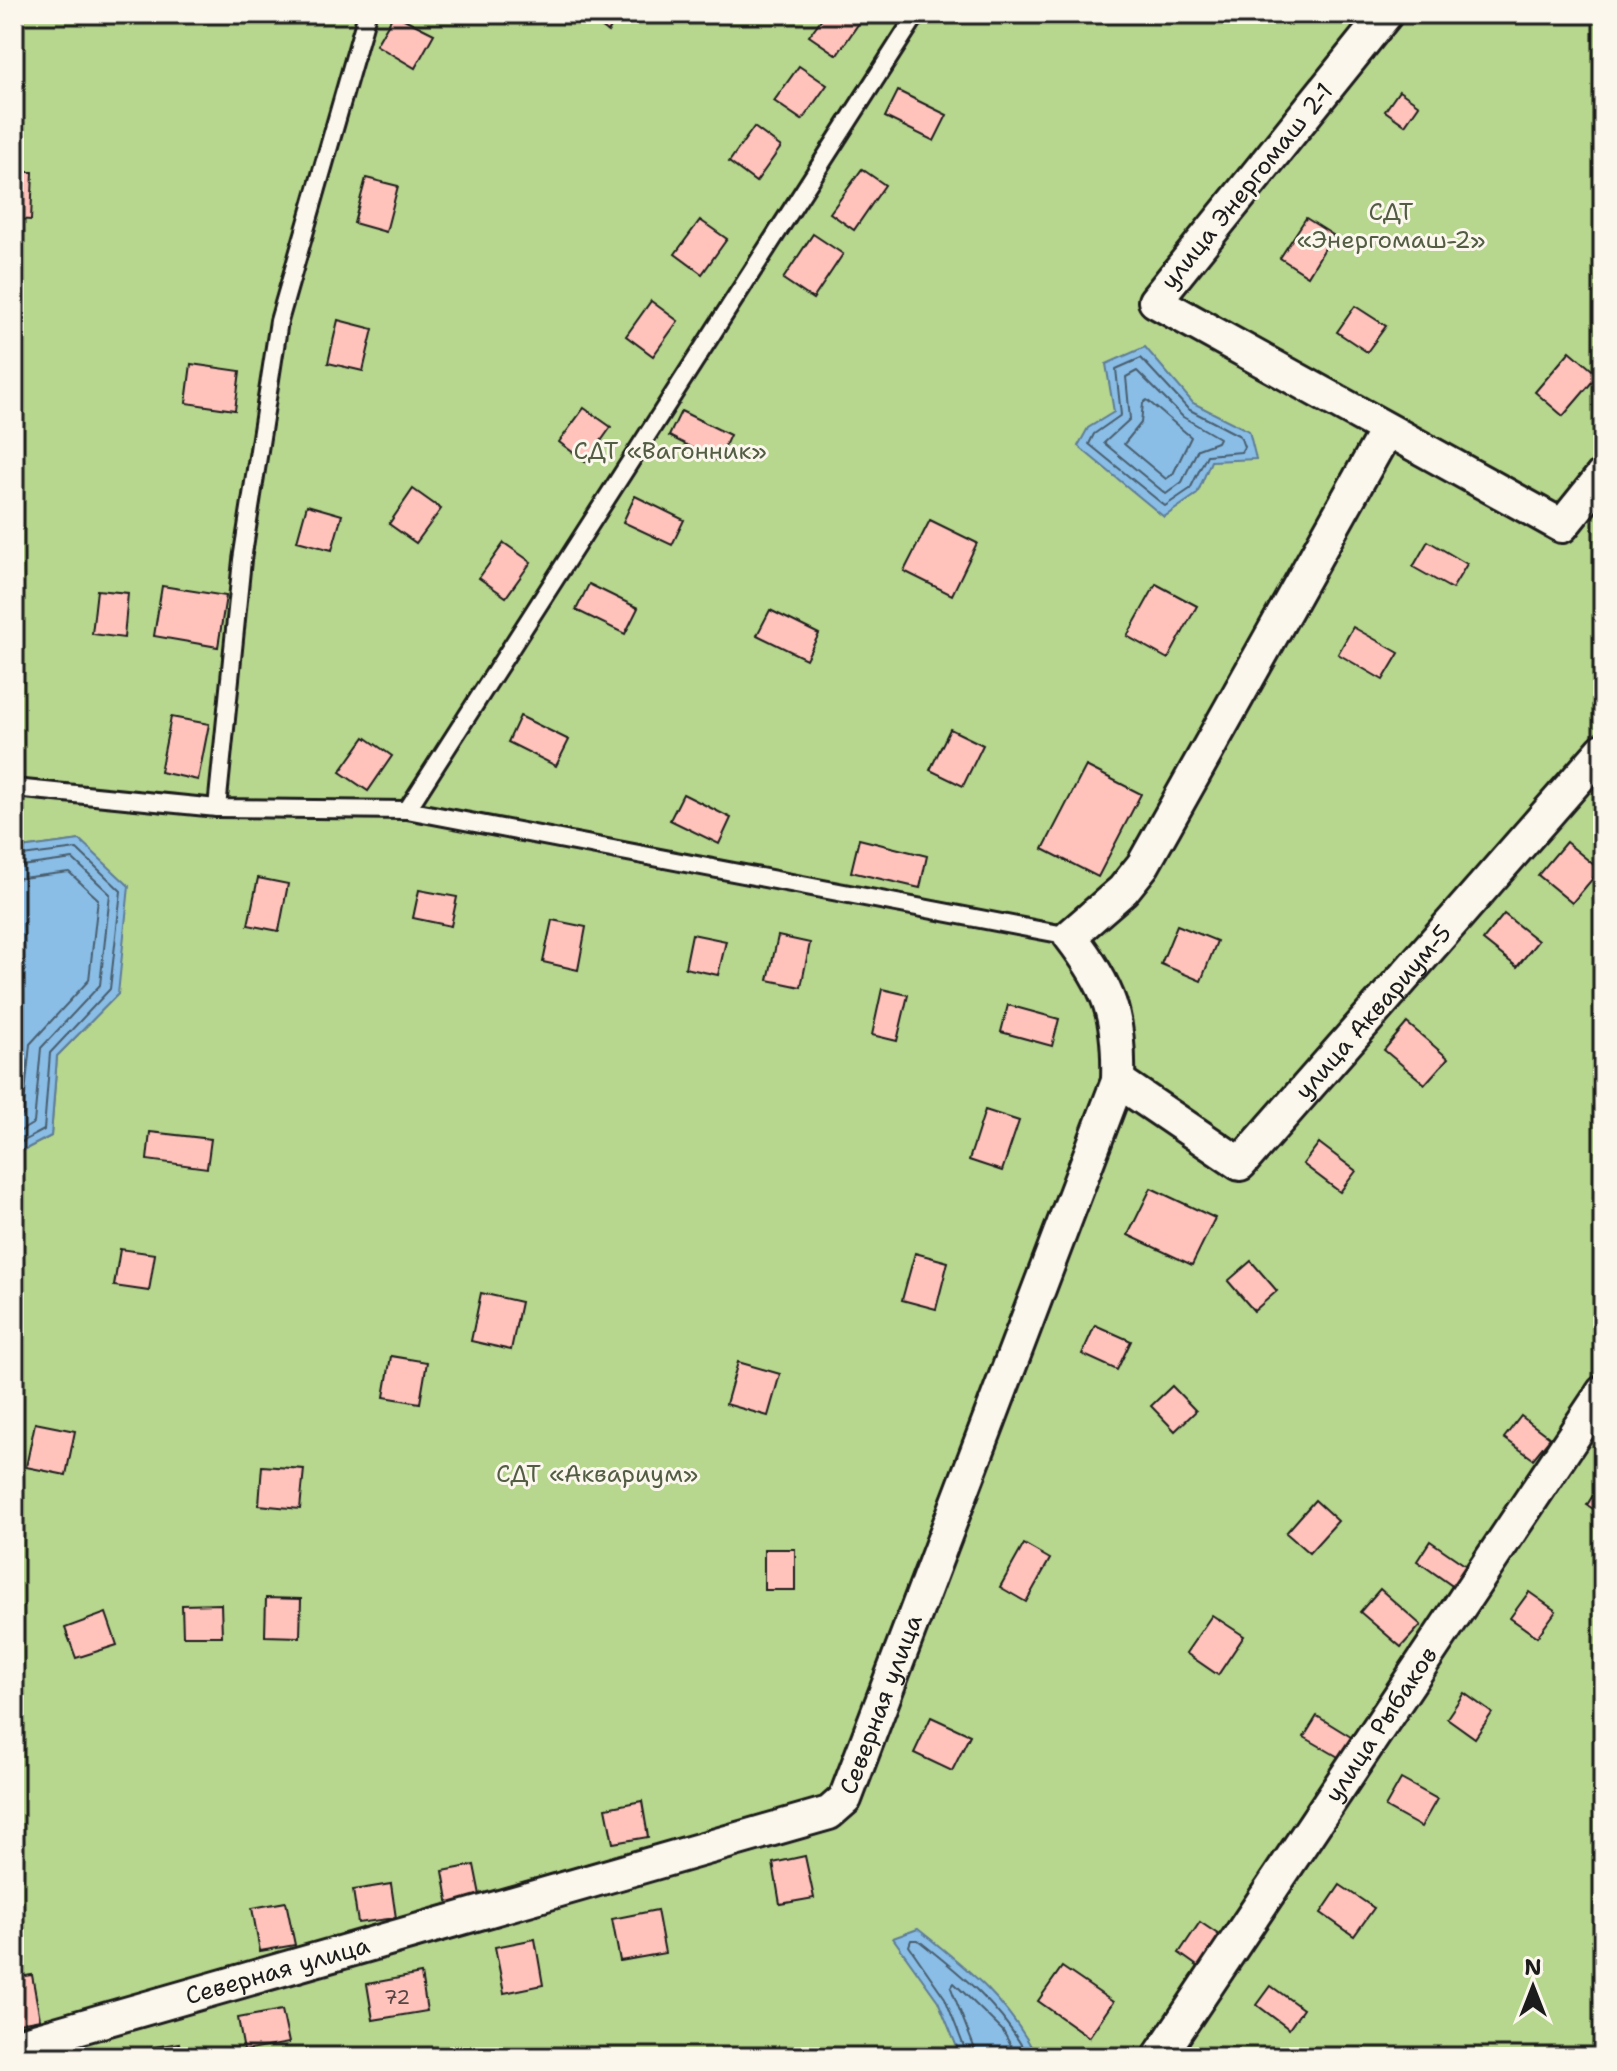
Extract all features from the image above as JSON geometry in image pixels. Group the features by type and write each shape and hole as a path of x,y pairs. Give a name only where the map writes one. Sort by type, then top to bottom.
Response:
{"street":[{"name":"улица Энергомаш 2-1","path":"1386,14 1155,301 1386,431"},
{"path":"1070,936 1123,890 1143,865 1386,431 1562,526 1603,475"},
{"name":"улица Аквариум-5","path":"1118,1081 1240,1164 1603,750"},
{"name":"Северная улица","path":"14,2046 836,1809 850,1789 1118,1081 1120,1035 1107,992 1070,936"},
{"name":"улица Рыбаков","path":"1159,2057 1603,1392"}],"lane":[{"path":"217,808 242,560 279,321 367,14"},
{"path":"407,810 917,14"},
{"path":"14,788 217,808 407,810 1070,936"}],"green space":[{"path":"14,14 1603,14 1603,2057 14,2057 14,1155 51,1136 57,1056 118,994 80,840 14,849"}],"water":[{"path":"1145,347 1193,403 1249,431 1256,459 1211,461 1197,494 1164,517 1078,446 1088,428 1114,412 1106,364"},
{"path":"80,840 129,886 118,994 57,1056 51,1136 14,1155 14,849"},
{"path":"918,1929 985,1986 1013,2018 1037,2057 961,2057 938,2001 893,1938"}],"building":[{"path":"394,14 434,34 415,68 376,45"},
{"path":"583,14 619,14 620,15 608,32"},
{"path":"825,14 852,14 861,20 837,55 809,36"},
{"path":"799,66 827,85 802,120 774,101"},
{"path":"898,91 947,115 934,141 885,117"},
{"path":"1399,91 1419,105 1405,125 1385,111"},
{"path":"754,127 781,147 756,182 729,162"},
{"path":"862,169 885,185 854,230 830,213"},
{"path":"14,172 33,172 31,220 14,219"},
{"path":"366,178 398,186 386,232 354,223"},
{"path":"1306,218 1333,235 1308,276 1280,258"},
{"path":"700,220 727,239 702,274 675,254"},
{"path":"813,234 843,254 813,299 783,279"},
{"path":"651,301 678,321 653,356 626,336"},
{"path":"1355,306 1386,326 1367,352 1337,332"},
{"path":"338,320 373,329 363,371 328,363"},
{"path":"1570,351 1598,375 1563,416 1535,392"},
{"path":"191,364 240,371 235,410 186,403"},
{"path":"584,408 611,427 586,462 559,442"},
{"path":"681,411 730,435 718,461 669,436"},
{"path":"413,489 441,509 416,543 389,524"},
{"path":"635,496 684,520 672,545 623,522"},
{"path":"307,505 342,515 332,550 297,541"},
{"path":"930,520 977,543 952,595 904,571"},
{"path":"1428,541 1467,564 1452,589 1413,567"},
{"path":"504,543 531,562 506,597 479,578"},
{"path":"589,584 638,608 625,634 576,610"},
{"path":"1156,584 1197,606 1168,659 1127,636"},
{"path":"162,586 226,596 218,647 154,636"},
{"path":"97,590 128,593 124,638 92,634"},
{"path":"770,610 819,634 806,659 757,635"},
{"path":"1353,627 1399,653 1383,680 1338,654"},
{"path":"520,716 569,740 556,766 508,742"},
{"path":"171,717 209,724 198,780 160,772"},
{"path":"950,729 983,745 963,786 930,770"},
{"path":"365,737 392,756 368,791 340,772"},
{"path":"1086,766 1141,794 1098,877 1043,849"},
{"path":"683,794 731,818 719,844 670,820"},
{"path":"859,839 927,856 920,888 851,872"},
{"path":"1566,842 1600,870 1572,903 1538,875"},
{"path":"258,878 288,884 279,931 248,925"},
{"path":"419,890 457,897 451,926 413,918"},
{"path":"1504,914 1538,941 1517,967 1483,940"},
{"path":"552,920 586,927 578,970 543,962"},
{"path":"1177,925 1217,941 1201,981 1161,964"},
{"path":"692,934 726,941 718,975 685,968"},
{"path":"778,936 810,943 801,987 768,980"},
{"path":"882,989 908,995 897,1041 872,1035"},
{"path":"1008,1005 1059,1019 1052,1046 1001,1032"},
{"path":"1407,1023 1448,1058 1425,1084 1384,1050"},
{"path":"985,1110 1019,1121 1002,1171 969,1160"},
{"path":"150,1132 211,1139 207,1168 147,1160"},
{"path":"1319,1143 1356,1171 1340,1192 1303,1164"},
{"path":"1151,1188 1215,1218 1192,1265 1128,1235"},
{"path":"120,1249 155,1254 149,1291 114,1286"},
{"path":"915,1253 948,1262 936,1309 902,1300"},
{"path":"1251,1261 1277,1291 1254,1311 1228,1281"},
{"path":"481,1293 521,1302 511,1350 471,1341"},
{"path":"1095,1325 1131,1341 1117,1370 1082,1354"},
{"path":"391,1356 427,1362 420,1403 384,1397"},
{"path":"738,1362 780,1374 768,1416 726,1404"},
{"path":"1172,1386 1196,1411 1175,1431 1151,1406"},
{"path":"1521,1416 1550,1438 1533,1459 1504,1438"},
{"path":"35,1423 75,1431 66,1475 26,1467"},
{"path":"262,1466 304,1469 300,1509 259,1505"},
{"path":"1603,1479 1603,1515 1587,1505"},
{"path":"1315,1500 1338,1521 1309,1553 1286,1533"},
{"path":"1430,1541 1475,1572 1461,1592 1417,1561"},
{"path":"1024,1544 1050,1559 1026,1602 1000,1587"},
{"path":"764,1549 795,1549 795,1590 764,1590"},
{"path":"1380,1589 1421,1625 1401,1647 1360,1612"},
{"path":"1529,1592 1556,1611 1537,1637 1510,1618"},
{"path":"266,1598 301,1599 300,1637 265,1636"},
{"path":"221,1604 222,1636 183,1636 182,1605"},
{"path":"106,1613 117,1645 76,1658 65,1628"},
{"path":"1212,1615 1244,1636 1218,1675 1186,1653"},
{"path":"1464,1693 1492,1713 1475,1738 1447,1718"},
{"path":"1317,1716 1359,1742 1347,1762 1304,1737"},
{"path":"931,1717 970,1735 952,1771 914,1753"},
{"path":"1401,1779 1437,1799 1421,1827 1385,1807"},
{"path":"642,1801 648,1837 613,1843 606,1808"},
{"path":"805,1856 814,1898 780,1904 773,1863"},
{"path":"474,1865 481,1900 449,1906 443,1871"},
{"path":"391,1884 396,1918 358,1923 353,1890"},
{"path":"1340,1885 1374,1908 1354,1936 1321,1913"},
{"path":"286,1902 295,1945 260,1951 252,1908"},
{"path":"657,1910 665,1953 620,1961 612,1919"},
{"path":"1200,1922 1231,1943 1210,1975 1179,1953"},
{"path":"535,1939 543,1985 504,1993 495,1947"},
{"path":"1062,1967 1113,2002 1089,2037 1038,2001"},
{"path":"421,1974 427,2011 373,2020 367,1984"},
{"path":"32,1975 40,2019 14,2024 14,1978"},
{"path":"1271,1986 1303,2009 1289,2029 1257,2005"},
{"path":"282,2010 289,2043 244,2051 238,2018"},
{"path":"179,2043 181,2057 145,2057 143,2049"}],"park label":[{"name":"СДТ «Энергомаш-2»","path":"1391,226"},
{"name":"СДТ «Вагонник»","path":"670,451"},
{"name":"СДТ «Аквариум»","path":"597,1474"}]}
